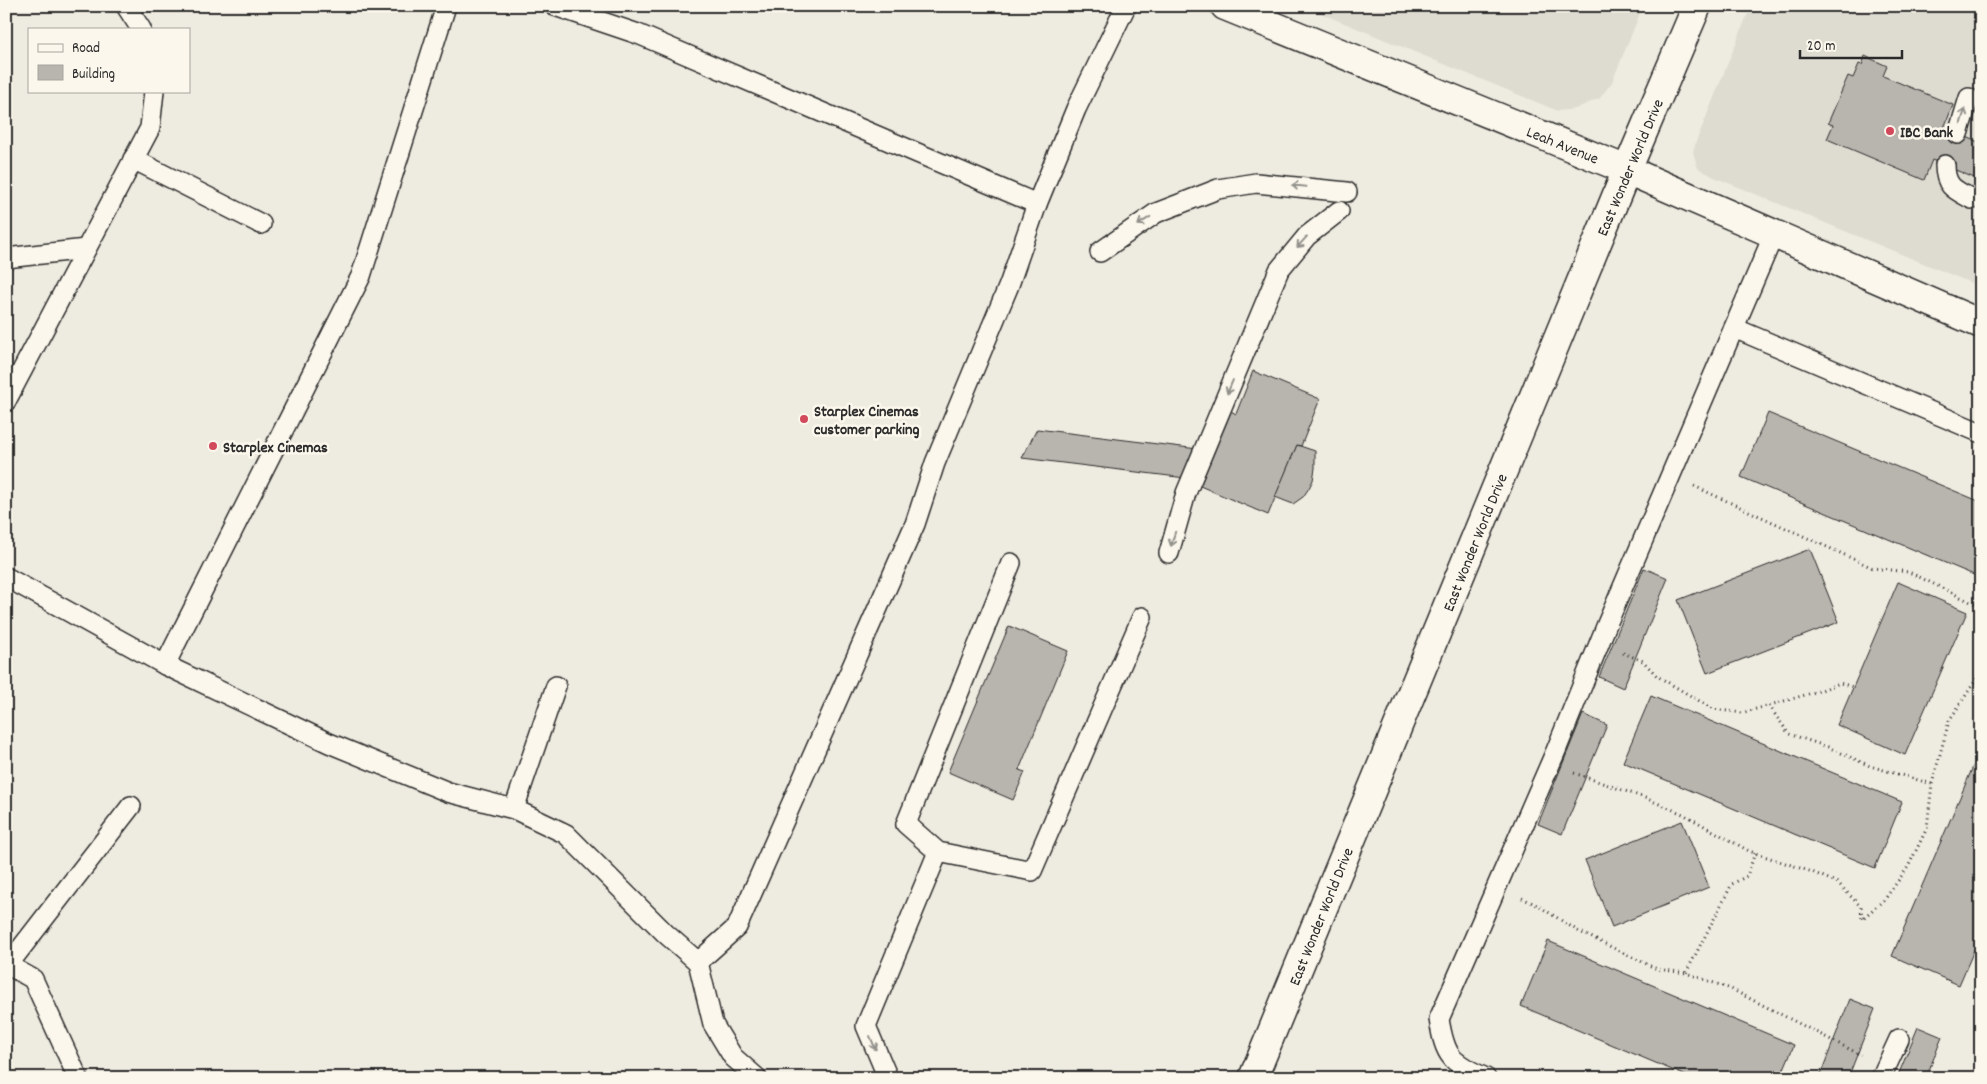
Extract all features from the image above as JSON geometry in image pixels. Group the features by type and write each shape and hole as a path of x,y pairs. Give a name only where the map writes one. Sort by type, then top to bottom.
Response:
{"main road":[{"name":"Leah Avenue","path":"1225,6 1627,170 1981,324"},
{"name":"East Wonder World Drive","path":"1253,1078 1696,6"}],"lane":[{"path":"126,6 140,28"},
{"path":"165,665 361,276 446,6"},
{"path":"555,6 638,34 1037,204"},
{"path":"698,962 737,927 914,524 935,463 1009,285 1037,204 1076,109 1126,6"},
{"path":"6,401 150,128 154,92"},
{"path":"1958,134 1969,98"},
{"path":"133,159 260,224"},
{"path":"1945,166 1945,174 1950,187 1972,198"},
{"path":"1100,252 1156,213 1218,189 1256,182 1347,192"},
{"path":"1169,554 1186,493 1279,270 1307,236 1339,211"},
{"path":"1486,1078 1462,1068 1450,1057 1442,1039 1439,1019 1550,765 1599,644 1774,234"},
{"path":"6,258 86,249"},
{"path":"1734,328 1981,433"},
{"path":"1011,562 906,824 938,852 1032,871 1142,617"},
{"path":"6,577 165,665 329,743 448,792 514,809 566,834 666,934 698,962 713,1024 733,1057 757,1078"},
{"path":"514,809 556,686"},
{"path":"78,1078 33,979 7,964 131,806"},
{"path":"888,1078 866,1026 938,852"},
{"path":"1884,1072 1899,1039"}],"path":[{"path":"1671,475 1873,568 1909,572 1981,607"},
{"path":"1599,644 1643,661 1657,676 1713,709 1742,713 1819,691 1840,683 1853,687"},
{"path":"1550,765 1645,798 1683,814 1755,852 1812,872 1838,884 1860,907 1862,919 1885,900 1908,867 1927,828 1932,784 1949,721 1981,672"},
{"path":"1769,706 1789,734 1828,747 1870,766 1932,784"},
{"path":"1686,973 1732,884 1747,876 1755,852"},
{"path":"1496,886 1537,905 1578,930 1657,969 1686,973 1731,989 1884,1072"}],"shaded area":[{"path":"1303,6 1643,6 1612,82 1600,98 1575,109 1558,111"},
{"path":"1751,6 1981,6 1981,287 1714,177 1698,168 1693,152 1696,142"}],"building":[{"name":"IBC Bank","path":"1865,56 1887,66 1883,76 1953,105 1944,128 1981,143 1981,211 1969,206 1979,180 1932,160 1924,180 1827,139 1833,125 1828,123 1848,76 1853,78 1859,64 1862,65"},
{"path":"1253,371 1320,399 1301,446 1297,445 1268,515 1200,486 1231,411 1236,414"},
{"path":"1768,413 1981,502 1981,578 1741,477"},
{"path":"1037,429 1214,451 1202,480 1022,458"},
{"path":"1297,445 1315,451 1315,468 1313,480 1309,488 1303,497 1293,504 1275,497"},
{"path":"1810,549 1839,622 1707,673 1678,600"},
{"path":"1644,568 1668,578 1623,688 1599,677"},
{"path":"1898,582 1967,612 1905,755 1837,725"},
{"path":"1009,626 1068,651 1019,770 1025,772 1013,800 948,772"},
{"path":"1651,696 1902,802 1875,868 1623,762"},
{"path":"1583,714 1607,725 1562,834 1538,824"},
{"path":"1981,748 1981,934 1959,985 1892,956"},
{"path":"1682,821 1709,887 1612,927 1585,860"},
{"path":"1548,941 1794,1045 1780,1078 1691,1078 1521,1006"},
{"path":"1850,999 1875,1009 1848,1078 1819,1078"},
{"path":"1918,1027 1942,1037 1926,1078 1897,1078"}],"place":[{"name":"IBC Bank","path":"1890,131"},
{"name":"Starplex Cinemas customer parking","path":"804,419"},
{"name":"Starplex Cinemas","path":"213,446"}]}
